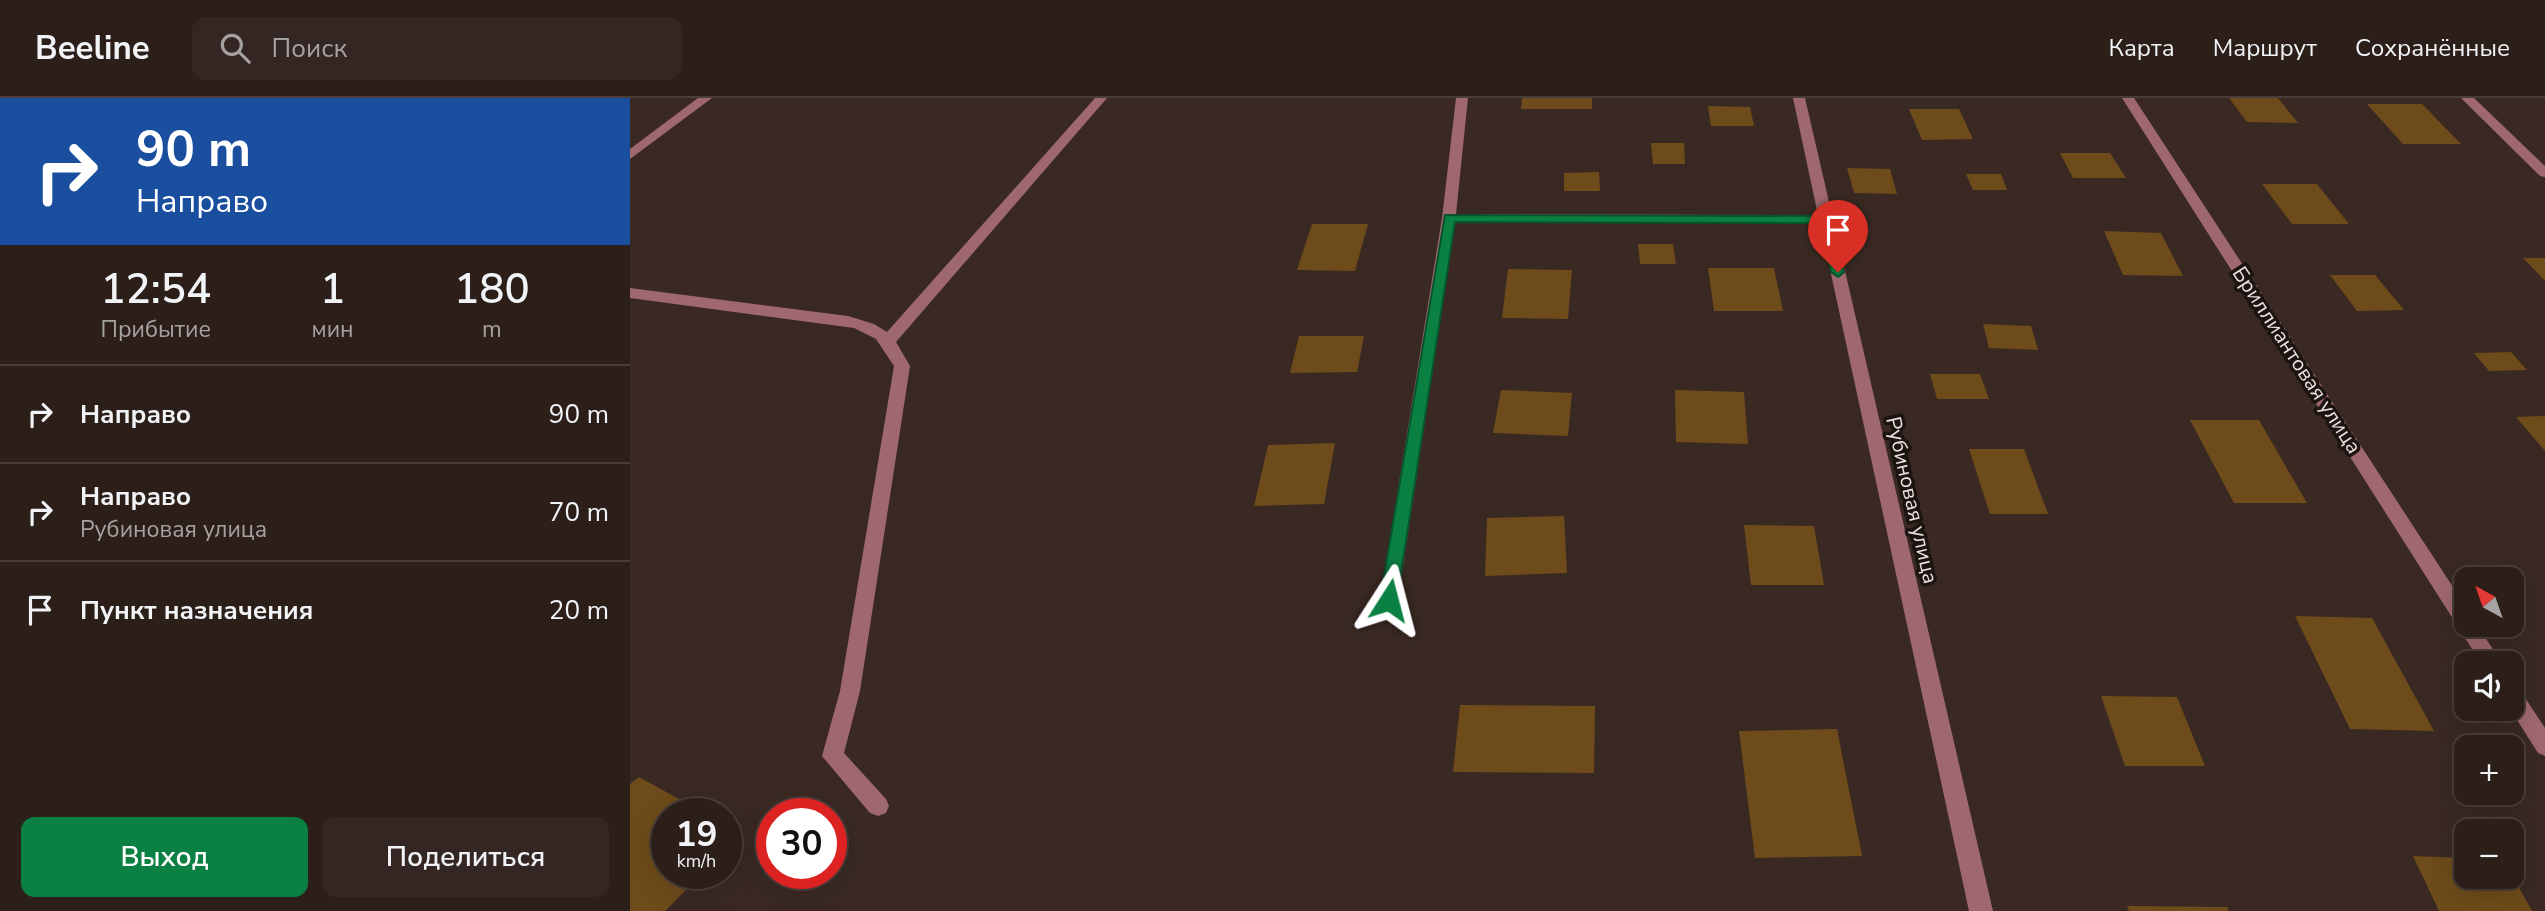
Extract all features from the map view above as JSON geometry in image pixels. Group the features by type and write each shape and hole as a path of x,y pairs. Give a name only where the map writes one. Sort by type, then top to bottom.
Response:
{"street":[{"path":"630,155 706,98"},
{"path":"889,340 1101,98"},
{"path":"1389,600 1449,218 1462,98"},
{"name":"Рубиновая улица","path":"1799,98 1981,911"},
{"name":"Бриллиантовая улица","path":"2128,98 2454,605"},
{"path":"2467,98 2545,173"},
{"path":"1449,218 1826,219"},
{"path":"630,293 848,321 874,328 889,340 902,366 850,691 833,757 878,806"},
{"path":"2524,713 2545,746"}],"building":[{"path":"1522,98 1592,98 1592,109 1521,109"},
{"path":"2229,98 2278,98 2298,123 2247,122"},
{"path":"2367,104 2422,104 2461,144 2403,144"},
{"path":"1708,106 1750,107 1754,126 1711,126"},
{"path":"1909,109 1959,109 1973,139 1922,140"},
{"path":"1651,143 1684,143 1685,164 1653,164"},
{"path":"2060,153 2110,153 2126,178 2073,178"},
{"path":"1847,168 1890,169 1897,194 1854,193"},
{"path":"1599,172 1600,191 1564,191 1564,173"},
{"path":"1966,174 2001,174 2007,190 1973,190"},
{"path":"2262,184 2317,184 2349,224 2292,224"},
{"path":"1312,224 1368,224 1355,271 1297,270"},
{"path":"2104,231 2161,233 2183,276 2123,275"},
{"path":"1638,244 1673,244 1676,264 1640,264"},
{"path":"2523,258 2545,258 2545,281"},
{"path":"1708,268 1774,268 1783,311 1714,311"},
{"path":"1508,269 1572,270 1568,319 1502,318"},
{"path":"2330,275 2375,275 2404,310 2357,311"},
{"path":"1983,324 2031,326 2038,350 1989,348"},
{"path":"1299,336 1364,336 1357,372 1290,373"},
{"path":"2511,352 2527,370 2489,371 2474,353"},
{"path":"1930,374 1980,374 1989,399 1937,399"},
{"path":"1501,390 1572,393 1568,436 1493,433"},
{"path":"1675,390 1744,392 1748,444 1676,442"},
{"path":"2545,416 2545,451 2516,417"},
{"path":"2190,420 2259,420 2307,503 2234,503"},
{"path":"1335,443 1324,504 1254,506 1268,445"},
{"path":"1969,449 2024,449 2048,514 1990,514"},
{"path":"1564,516 1567,573 1485,576 1487,518"},
{"path":"1744,525 1814,526 1824,585 1751,585"},
{"path":"2295,616 2372,618 2434,731 2350,729"},
{"path":"2101,696 2177,697 2205,766 2125,766"},
{"path":"1460,705 1595,706 1594,773 1453,772"},
{"path":"1837,729 1862,856 1755,858 1739,731"},
{"path":"639,777 677,798 651,798 651,889 687,889 665,911 630,911 630,784"},
{"path":"2413,856 2454,858 2454,889 2520,889 2532,911 2439,911"},
{"path":"2127,906 2227,907 2229,911 2129,911"}],"route":[{"path":"1389,600 1449,218 1826,219 1838,272"}]}
